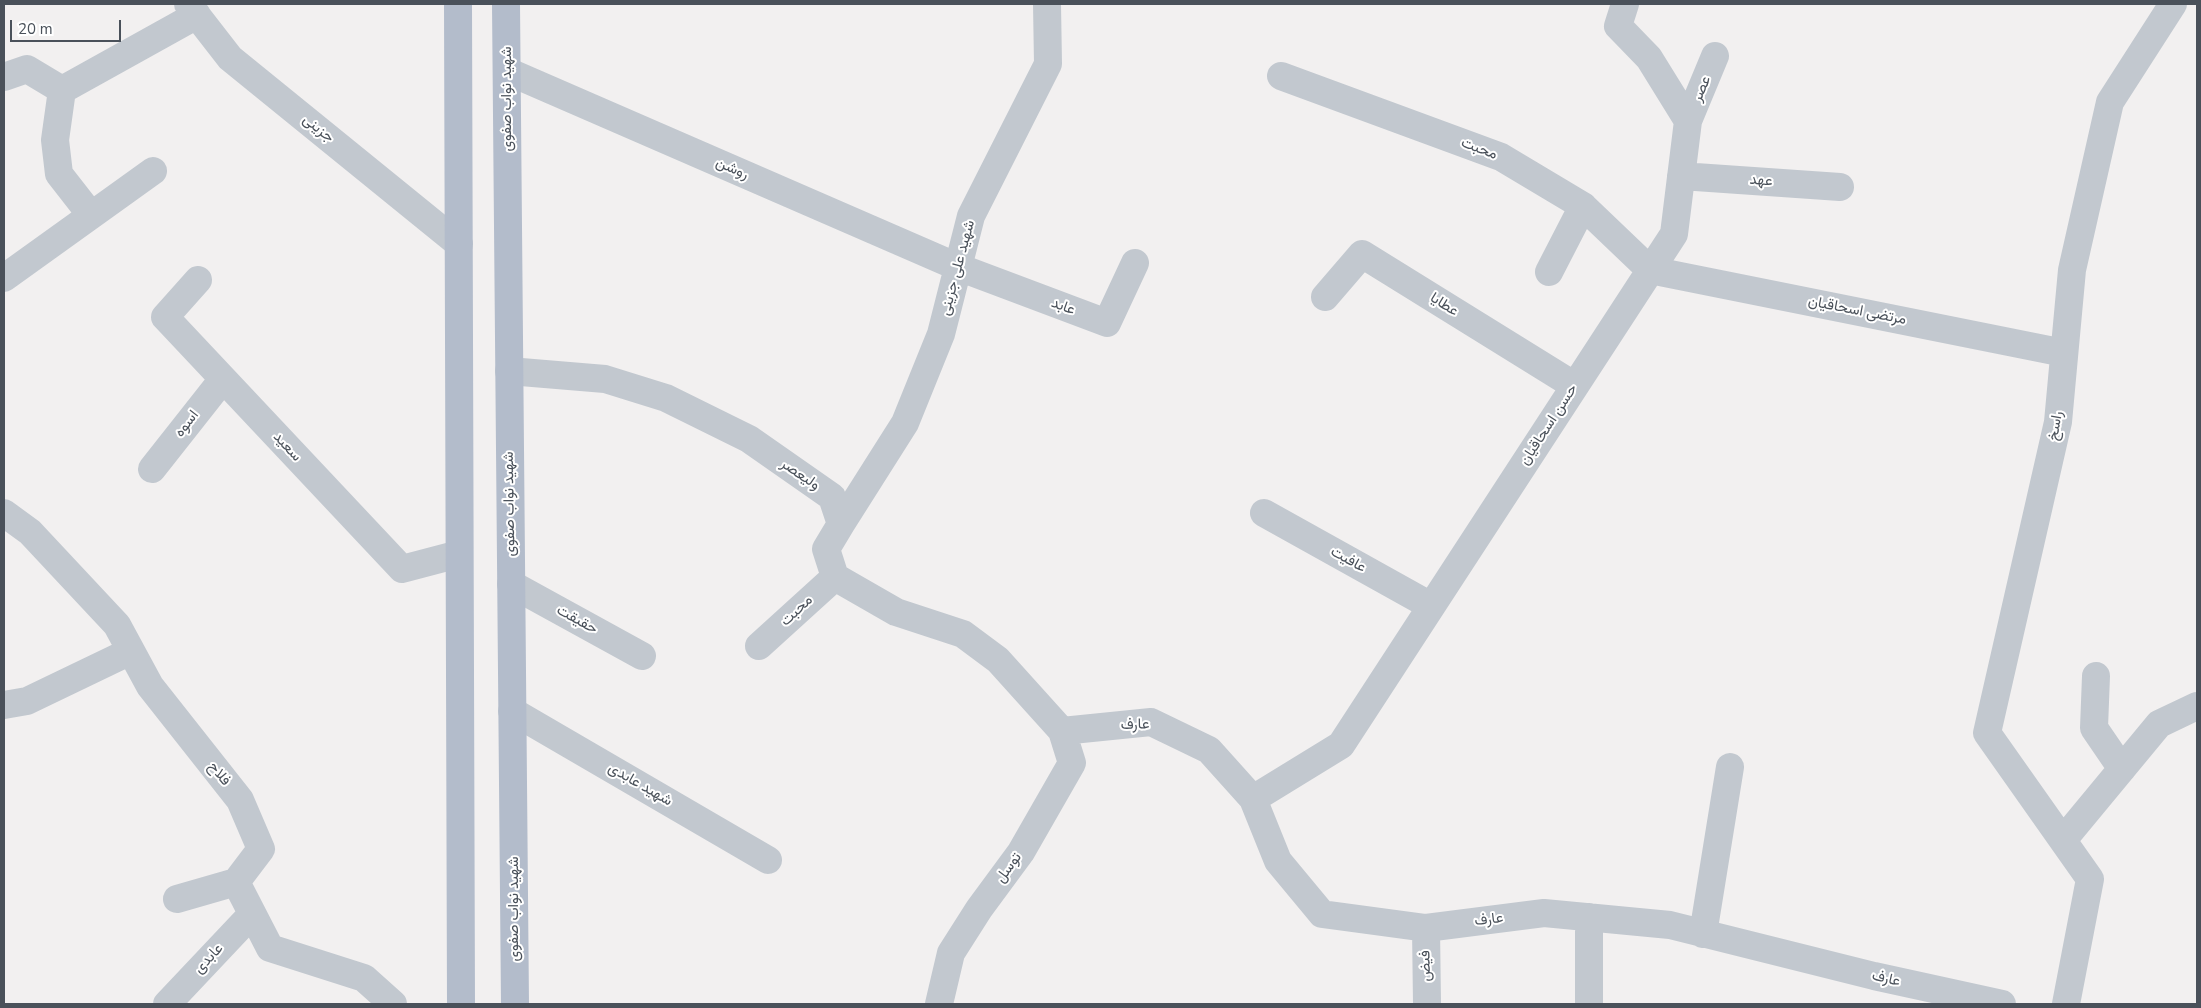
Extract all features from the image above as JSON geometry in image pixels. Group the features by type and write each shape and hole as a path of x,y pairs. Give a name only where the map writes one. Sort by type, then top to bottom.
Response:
{"main road":[{"path":"458,4 462,1004"},
{"name":"شهید نواب صفوی","path":"506,4 515,1004"}],"street":[{"name":"شهید علی جزینی","path":"841,524 905,424 941,334 971,216 1048,64 1047,4"},
{"path":"1626,4 1618,26 1649,58 1688,121"},
{"name":"راسخ","path":"2063,840 1987,733 2058,422 2072,270 2110,102 2173,4"},
{"name":"جزینی","path":"193,9 230,58 458,244"},
{"path":"62,90 193,9"},
{"name":"عصر","path":"1688,121 1715,56"},
{"path":"4,77 27,69 62,90"},
{"name":"روشن","path":"506,71 958,268"},
{"name":"محبت","path":"1281,76 1501,157 1583,206 1650,270"},
{"path":"62,90 55,140 59,174 91,215"},
{"name":"حسن اسحاقیان","path":"1254,800 1341,745 1674,234 1688,121"},
{"path":"4,278 153,171"},
{"name":"عهد","path":"1681,176 1840,186"},
{"path":"1549,272 1583,206"},
{"name":"عطایا","path":"1325,297 1362,254 1575,386"},
{"name":"عابد","path":"958,268 1107,323 1135,262"},
{"name":"مرتضی اسحاقیان","path":"1650,270 2064,353"},
{"name":"سعید","path":"198,280 165,317 402,569 459,554"},
{"name":"ولیعصر","path":"509,371 605,379 666,398 749,439 832,497 841,524"},
{"name":"اسوه","path":"152,469 223,379"},
{"name":"فلاح","path":"4,513 30,532 117,625 150,686 240,800 261,849 236,882"},
{"name":"عافیت","path":"1264,513 1431,606"},
{"path":"841,524 826,549 835,577 896,612 963,634 998,660 1062,731"},
{"name":"محبت","path":"759,646 835,577"},
{"name":"حقیقت","path":"511,584 642,656"},
{"path":"4,704 27,701 132,651"},
{"path":"2096,676 2094,728 2122,768"},
{"path":"2066,1004 2090,879 2063,840 2159,724 2197,706"},
{"name":"شهید عابدی","path":"512,711 768,860"},
{"name":"عارف","path":"1062,731 1151,722 1209,750 1254,800 1278,861 1322,914 1426,928 1544,913 1670,926 1874,976 2002,1004"},
{"name":"توسل","path":"939,1004 951,953 979,909 1021,852 1072,763 1062,731"},
{"path":"1703,934 1730,767"},
{"path":"177,899 236,882 270,948 364,978 393,1004"},
{"name":"عابدی","path":"167,1004 252,914"},
{"path":"1589,1004 1590,918"},
{"name":"فیض","path":"1426,928 1427,1004"}]}
